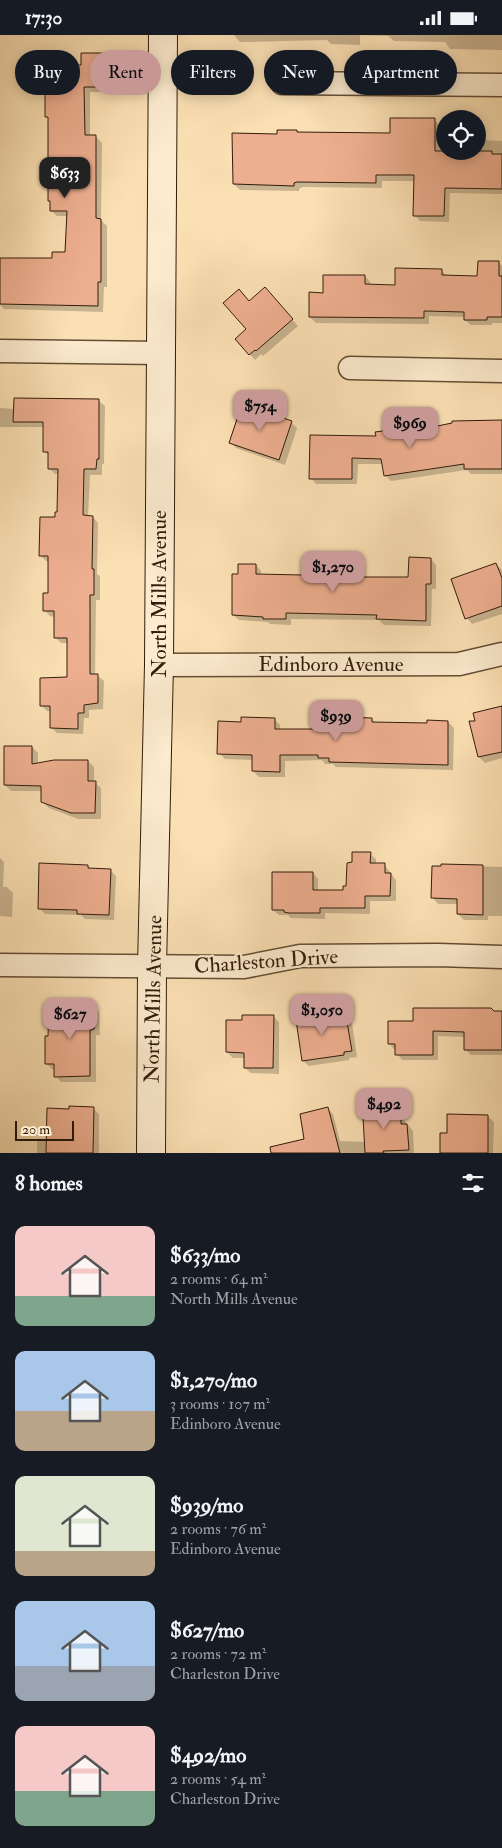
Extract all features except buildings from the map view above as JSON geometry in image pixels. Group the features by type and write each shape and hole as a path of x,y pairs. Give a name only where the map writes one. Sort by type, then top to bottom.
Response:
{"main road":[{"name":"North Mills Avenue","path":"151,1153 152,967 159,665 162,35"}],"street":[{"path":"334,83 502,85"},
{"path":"0,351 160,353"},
{"path":"350,368 502,371"},
{"name":"Edinboro Avenue","path":"159,665 459,664 502,653"},
{"name":"Charleston Drive","path":"0,965 244,967 300,955 502,957"}]}
